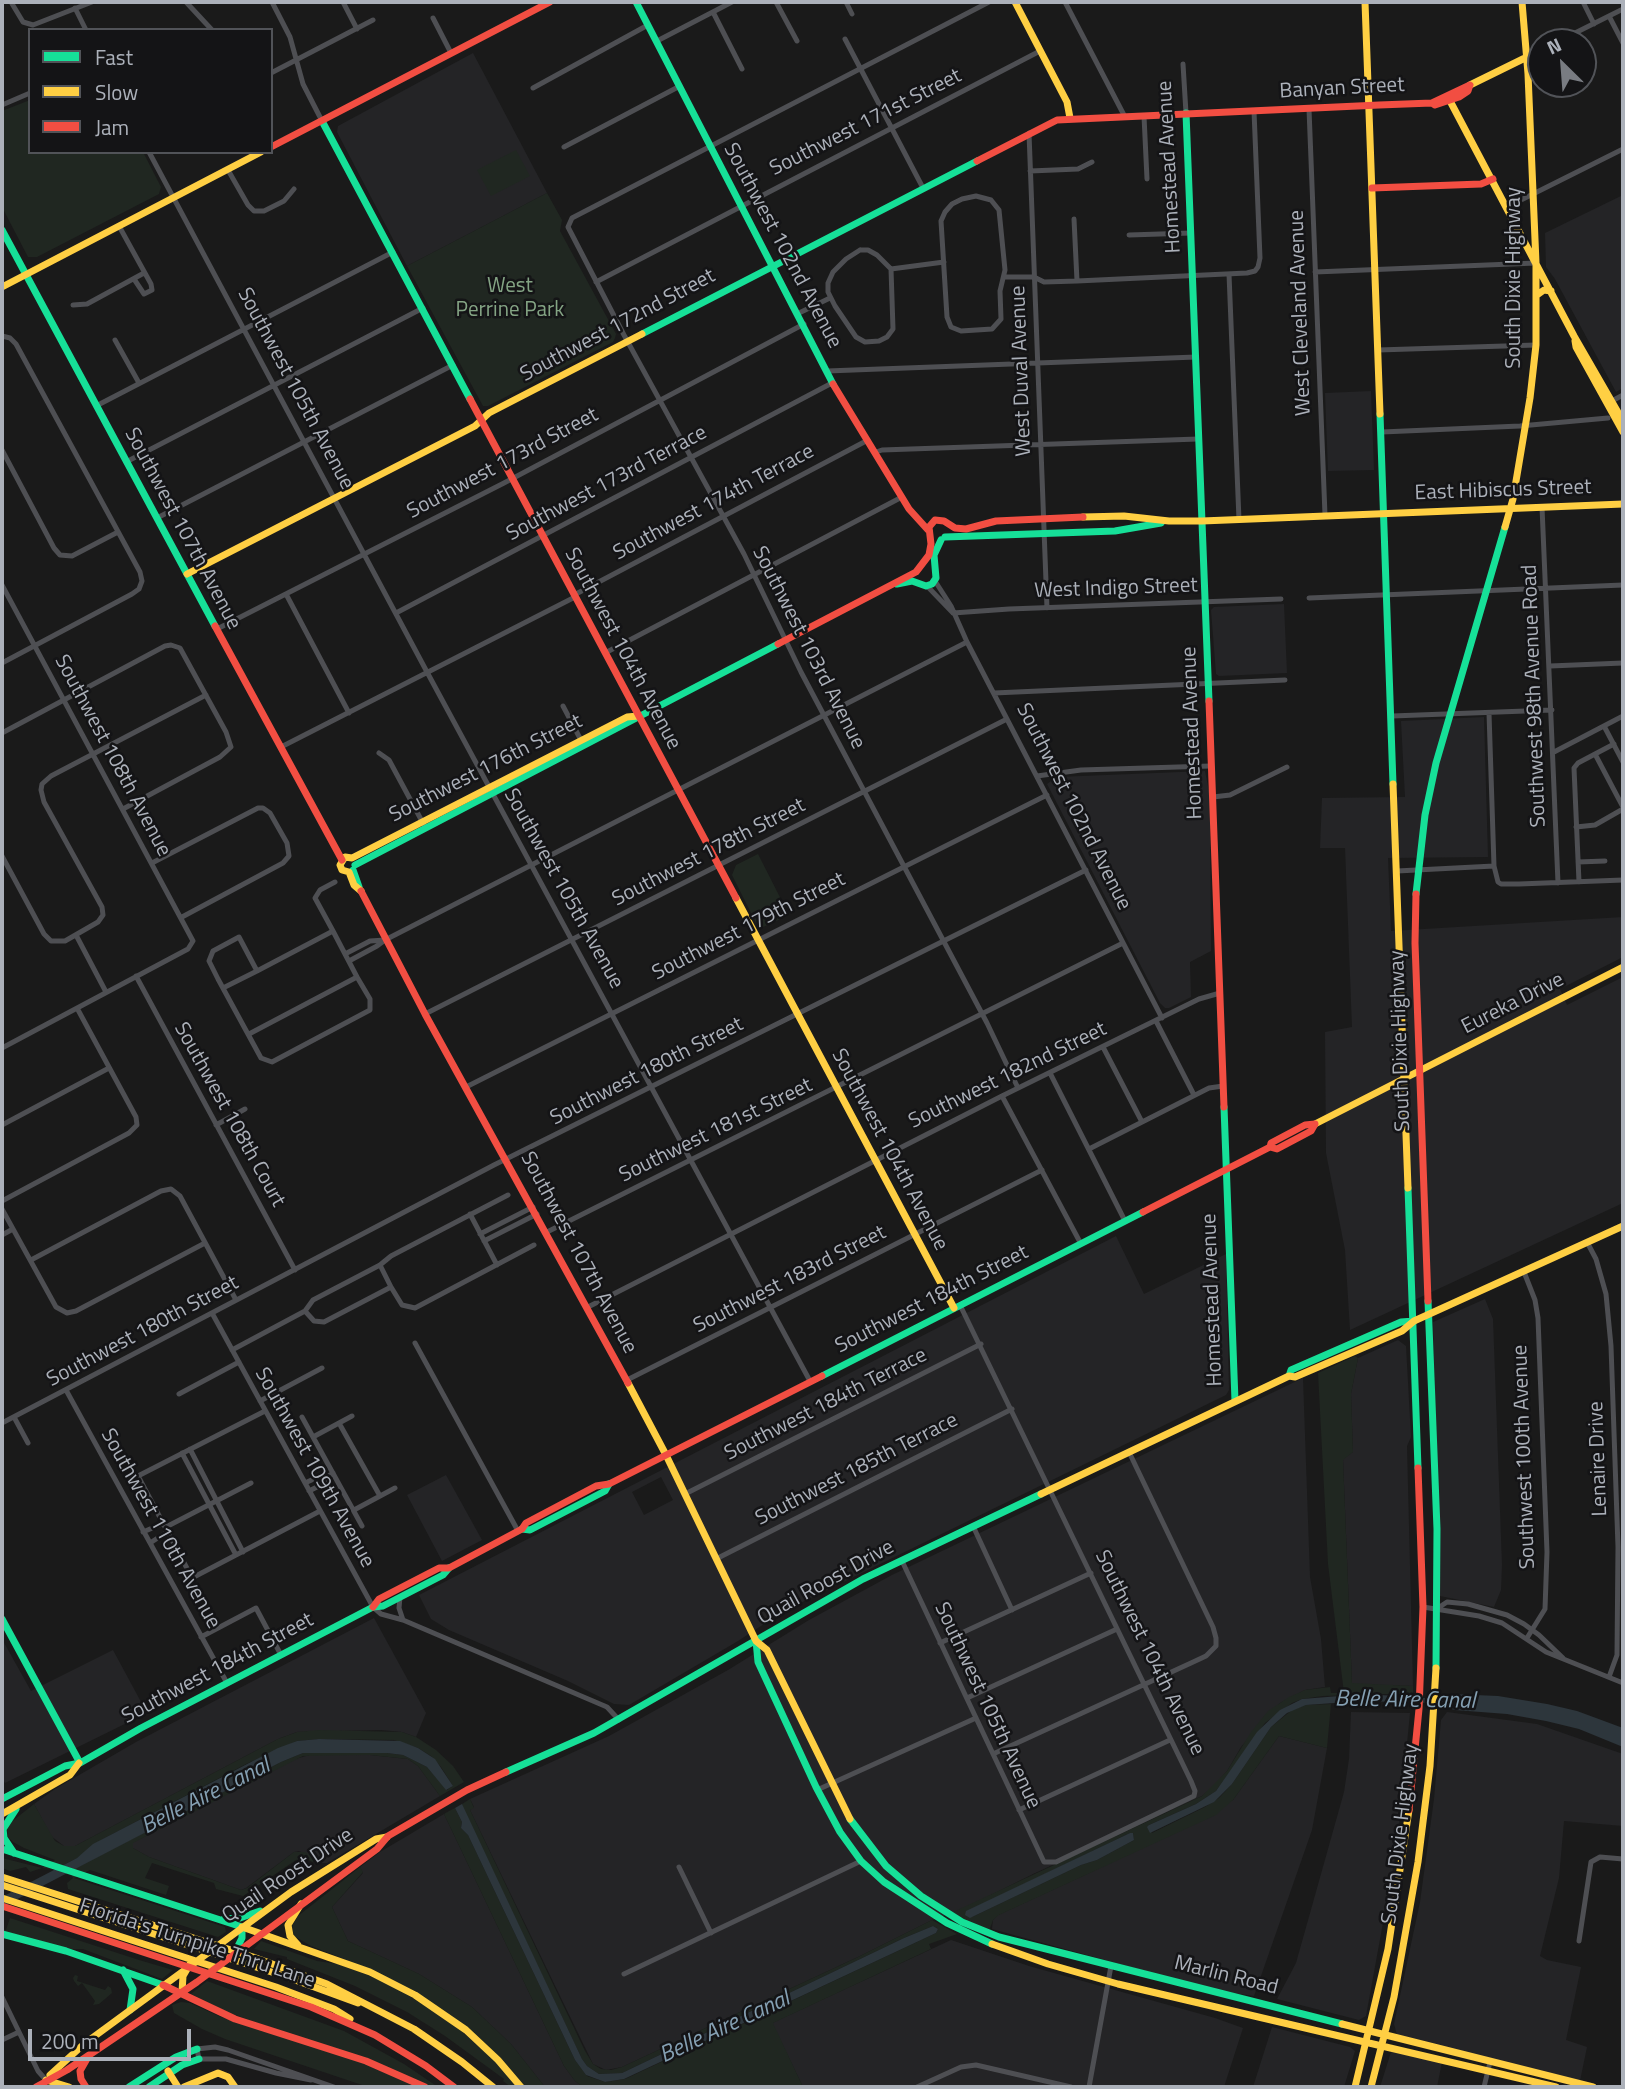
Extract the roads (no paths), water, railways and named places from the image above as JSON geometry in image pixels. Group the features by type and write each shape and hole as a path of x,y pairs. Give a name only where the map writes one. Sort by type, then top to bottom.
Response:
{"main road":[{"path":"273,146 550,2"},
{"name":"Southwest 102nd Avenue","path":"636,2 799,313 832,383 904,499 929,532"},
{"path":"1015,2 1068,102 1070,118"},
{"name":"South Dixie Highway","path":"1355,2087 1388,1949 1403,1859 1419,1709 1423,1607 1365,2"},
{"name":"South Dixie Highway","path":"1522,2 1527,57"},
{"path":"1527,57 1470,85 1464,94 1448,98 1574,337 1581,345 1623,432"},
{"name":"Banyan Street","path":"1144,116 1441,104 1448,98"},
{"name":"South Dixie Highway","path":"1371,2087 1403,1954 1418,1862 1430,1766 1438,1608 1415,918 1418,870 1430,788 1510,508 1526,425 1536,345 1537,295 1529,98"},
{"name":"Homestead Avenue","path":"1186,113 1235,1401"},
{"name":"Southwest 172nd Street","path":"187,574 475,426 489,413 1029,133 1057,120 1070,118 1144,116"},
{"name":"Southwest 104th Avenue","path":"322,121 836,1089 914,1234 957,1307"},
{"path":"2,287 257,154"},
{"path":"1372,188 1481,184 1493,179"},
{"name":"Southwest 107th Avenue","path":"2,230 281,747 335,844 350,864 354,884 359,887 425,1014 588,1307 666,1455 756,1641 758,1661 817,1790 840,1832 862,1861"},
{"path":"1537,295 1544,290 1551,291"},
{"path":"1609,403 1623,421"},
{"name":"Southwest 102nd Avenue","path":"904,499 926,518 935,520"},
{"name":"East Hibiscus Street","path":"1202,521 1623,504"},
{"path":"948,525 965,529 996,521 1124,516 1169,522"},
{"path":"935,520 944,520 948,525 949,532 935,552 935,581 927,586 917,582 916,572 923,565 930,549 930,524 935,520"},
{"path":"929,532 934,539 1115,531 1169,522 1202,521"},
{"path":"923,565 930,566 935,571"},
{"name":"Southwest 176th Street","path":"350,864 627,717 638,716 916,572"},
{"name":"Southwest 176th Street","path":"892,585 917,582"},
{"path":"1399,918 1415,918"},
{"name":"Eureka Drive","path":"1420,1072 1623,967"},
{"name":"Southwest 184th Street","path":"2,1797 65,1766 80,1763 373,1607 383,1606 443,1575 449,1568 520,1530 526,1523 548,1511 601,1484 609,1484 1270,1147 1277,1149 1311,1131 1315,1124 1420,1072"},
{"path":"1408,1174 1423,1173"},
{"name":"Quail Roost Drive","path":"48,2084 62,2062 190,1964 308,1880 376,1839 388,1836 470,1788 570,1745 619,1720 856,1583 1289,1376 1291,1370 1401,1322 1414,1321 1429,1315 1623,1226"},
{"path":"1418,1435 1429,1455 1435,1456"},
{"path":"1419,1454 1429,1463 1435,1475"},
{"name":"Southwest 184th Street","path":"373,1607 379,1599 439,1568 449,1568"},
{"path":"2,1619 80,1763"},
{"name":"Southwest 107th Avenue","path":"756,1641 766,1650 832,1784 852,1821 874,1853"},
{"path":"785,1722 799,1715"},
{"name":"Southwest 184th Street","path":"2,1814 70,1775 80,1763"},
{"path":"14,1853 4,1838 2,1829 21,1803"},
{"name":"Quail Roost Drive","path":"36,2087 48,2084 182,1992 377,1849 388,1836"},
{"path":"2,1849 217,1918 370,1972 425,2001 475,2039 521,2087"},
{"path":"862,1861 874,1853"},
{"name":"Marlin Road","path":"874,1853 920,1896 971,1926 1010,1941 1298,2012 1556,2087"},
{"path":"1403,1859 1418,1862"},
{"name":"Marlin Road","path":"862,1861 900,1894 967,1934 1048,1964 1367,2043 1593,2087"},
{"path":"3,1880 253,1957 327,1983 380,2010 438,2045 493,2087"},
{"name":"Florida's Turnpike Thru Lane","path":"3,1880 43,1898 380,2010"},
{"name":"Florida's Turnpike Thru Lane","path":"2,1899 237,1973 334,2008 375,2035"},
{"path":"300,1946 290,1936 288,1925 301,1904"},
{"path":"2,1906 311,2007 375,2035 454,2087"},
{"path":"217,1918 240,1918 269,1907"},
{"path":"232,1956 242,1938 242,1927"},
{"path":"2,1934 66,1951 122,1970 182,1992 235,2019 376,2064 425,2087"},
{"path":"182,1992 183,1976 190,1964"},
{"path":"122,1970 133,1991 130,2010"},
{"path":"1187,1999 1191,1985"},
{"path":"1214,2006 1216,1992"},
{"path":"1285,2023 1298,2012"},
{"path":"112,2038 121,2024 120,2017"},
{"path":"129,2087 179,2055 197,2049"},
{"path":"86,2087 80,2071 92,2053"},
{"path":"149,2087 199,2059"},
{"path":"164,2065 178,2087"},
{"path":"184,2087 209,2075 222,2073 235,2087"},
{"path":"48,2084 69,2087"}],"street":[{"path":"11,2 23,22 31,25 92,2"},
{"path":"186,2 210,28"},
{"name":"Southwest 104th Avenue","path":"272,2 290,37 303,84 322,121"},
{"path":"343,2 357,29"},
{"path":"657,41 732,2"},
{"path":"776,2 797,41"},
{"path":"846,2 852,14"},
{"path":"710,147 989,2"},
{"path":"1065,2 1125,117"},
{"path":"1583,2 1594,24"},
{"path":"75,8 85,28"},
{"path":"1586,28 1623,9"},
{"path":"713,12 742,69"},
{"path":"1609,16 1623,43"},
{"path":"433,18 452,53"},
{"path":"273,72 373,20"},
{"path":"533,88 648,25"},
{"path":"845,40 923,188"},
{"name":"Southwest 171st Street","path":"596,282 1040,51"},
{"name":"Homestead Avenue","path":"1183,64 1186,113"},
{"path":"564,147 680,86"},
{"path":"2,105 28,94"},
{"name":"West Cleveland Avenue","path":"1309,109 1325,515"},
{"path":"1004,277 1034,277 1044,282 1077,281 1247,274 1256,269 1260,258 1254,111"},
{"path":"1144,116 1147,179"},
{"name":"West Duval Avenue","path":"1029,133 1047,608"},
{"name":"Southwest 103rd Avenue","path":"710,147 572,218 568,225 627,341 754,575 1018,1088"},
{"path":"1507,207 1623,149"},
{"name":"Southwest 105th Avenue","path":"150,154 810,1381"},
{"path":"1030,171 1078,169 1092,162"},
{"path":"228,170 253,210 261,212 275,206 284,201 294,189"},
{"path":"981,197 991,200 999,210 1004,277 1000,291 1001,319 996,326 983,331 958,330 950,325 947,317 944,262 941,225 945,212 952,204 962,199 981,197"},
{"path":"1074,219 1077,281"},
{"path":"119,226 152,288 148,293 141,291 134,279"},
{"path":"1129,235 1191,233"},
{"path":"864,250 872,252 891,269 893,330 881,340 869,343 859,340 830,298 830,278 854,252 864,250"},
{"path":"96,406 393,252"},
{"path":"891,269 944,262"},
{"path":"1315,272 1536,263"},
{"path":"73,305 87,304 144,273"},
{"path":"1229,274 1239,520"},
{"path":"799,313 830,298"},
{"path":"126,462 423,308"},
{"name":"Southwest 173rd Street","path":"217,629 804,324"},
{"path":"2,663 132,594 142,584 141,575 18,348 12,339 4,336"},
{"path":"115,340 139,383"},
{"path":"1378,350 1536,345"},
{"path":"827,371 1196,357"},
{"path":"157,519 453,365"},
{"name":"Southwest 173rd Terrace","path":"397,613 832,383"},
{"path":"1609,403 1623,395"},
{"path":"1382,432 1608,418"},
{"path":"876,452 1198,439"},
{"name":"Southwest 174th Terrace","path":"281,747 575,596 868,440"},
{"path":"2,450 54,548 65,556 74,555 118,532"},
{"path":"605,653 904,499"},
{"name":"Southwest 98th Avenue Road","path":"1542,507 1558,883"},
{"name":"Southwest 102nd Avenue","path":"935,581 951,606 967,642 1123,943 1194,1095"},
{"name":"Southwest 108th Avenue","path":"2,584 192,936 193,943 188,949 136,976"},
{"path":"1309,598 1623,585"},
{"name":"Southwest 102nd Avenue","path":"927,586 953,613"},
{"path":"286,594 349,713"},
{"name":"West Indigo Street","path":"953,613 1281,599"},
{"path":"349,961 385,940 967,642"},
{"path":"2,733 165,646 173,645 182,651 229,737 230,747 224,755 123,809"},
{"path":"1550,666 1623,663"},
{"path":"994,693 1285,680"},
{"path":"2,856 48,939 58,943 95,925 102,917 102,907 44,802 41,787 51,776 206,695"},
{"path":"563,706 582,743"},
{"path":"1392,716 1552,710"},
{"path":"1489,713 1494,866 1497,880 1501,884 1623,880"},
{"path":"1553,752 1623,716"},
{"name":"Southwest 178th Street","path":"425,1014 1007,719"},
{"path":"1604,726 1623,762"},
{"path":"1579,882 1573,768 1577,762 1614,744"},
{"path":"379,753 389,760 424,825"},
{"path":"1576,827 1600,823 1623,808 1595,754"},
{"path":"1037,776 1057,771 1210,766"},
{"path":"1213,797 1230,795 1287,767"},
{"name":"Southwest 179th Street","path":"466,1087 1046,795"},
{"path":"152,863 249,811 261,808 274,820 288,846 289,856 278,866 182,917"},
{"path":"1578,862 1605,861"},
{"path":"1397,871 1494,866"},
{"name":"Southwest 180th Street","path":"2,1423 507,1159 1086,870"},
{"path":"257,971 239,937 216,948 211,954 209,961 263,1060 275,1062 370,1010 370,999 316,898 320,890 335,882"},
{"path":"223,988 333,931"},
{"path":"76,935 106,992"},
{"path":"345,954 370,941 385,940"},
{"name":"Southwest 181st Street","path":"547,1232 1123,943"},
{"path":"2,1048 136,976"},
{"name":"Southwest 108th Court","path":"136,976 295,1270"},
{"path":"248,1034 358,977"},
{"name":"Southwest 182nd Street","path":"588,1307 1018,1088 1205,996 1220,993"},
{"path":"2,1201 130,1132 137,1124 77,1008"},
{"path":"1103,1047 1142,1122"},
{"path":"2,1125 109,1068"},
{"path":"1050,1073 1125,1221"},
{"path":"1088,1149 1210,1087 1223,1086"},
{"path":"1002,1096 1081,1244"},
{"path":"216,1125 245,1109"},
{"name":"Southwest 183rd Street","path":"627,1381 1042,1170"},
{"path":"31,1261 169,1189 180,1196 236,1300"},
{"path":"232,1350 305,1311 313,1300 380,1265 391,1256 508,1195"},
{"path":"2,1209 58,1310 71,1313 205,1243"},
{"path":"480,1234 535,1210"},
{"path":"484,1241 535,1210"},
{"path":"470,1214 497,1265"},
{"path":"2,1235 13,1229"},
{"name":"Lenaire Drive","path":"1587,1242 1600,1269 1608,1306 1621,1547 1617,1655 1609,1677"},
{"path":"380,1265 400,1304 412,1308 534,1245"},
{"name":"Southwest 100th Avenue","path":"1524,1272 1535,1300 1538,1320 1547,1552 1546,1604 1527,1638"},
{"path":"305,1311 314,1321 324,1322 391,1287"},
{"name":"Southwest 104th Avenue","path":"957,1307 981,1344 1195,1788 1195,1796 1056,1862 1046,1863"},
{"name":"Southwest 109th Avenue","path":"212,1313 373,1607"},
{"path":"415,1343 520,1530"},
{"name":"Southwest 184th Terrace","path":"685,1494 981,1344"},
{"path":"179,1394 239,1362"},
{"path":"260,1401 321,1368"},
{"name":"Southwest 110th Avenue","path":"66,1390 227,1683"},
{"name":"Southwest 185th Terrace","path":"716,1559 1012,1409"},
{"path":"265,1411 138,1476 192,1578 320,1511"},
{"path":"313,1437 352,1416"},
{"path":"14,1417 28,1443"},
{"path":"302,1417 362,1526"},
{"path":"339,1423 380,1496"},
{"path":"190,1449 243,1552"},
{"path":"993,1754 1206,1656 1216,1646 1215,1632 1129,1452"},
{"path":"182,1453 236,1555"},
{"path":"1615,1456 1623,1456"},
{"path":"305,1483 333,1473"},
{"path":"309,1491 323,1483 327,1476"},
{"path":"143,1532 166,1527 251,1483"},
{"path":"354,1510 395,1488"},
{"path":"973,1526 1012,1610"},
{"path":"150,1543 166,1527"},
{"name":"Southwest 105th Avenue","path":"902,1561 1041,1858 1046,1863"},
{"path":"940,1643 1091,1573"},
{"path":"400,1597 399,1608 403,1620"},
{"path":"1438,1608 1447,1602 1488,1608 1515,1619 1532,1630 1568,1662"},
{"path":"373,1607 381,1614 403,1620 607,1707 619,1720"},
{"path":"1423,1607 1493,1620 1527,1638 1546,1652 1623,1683"},
{"path":"201,1637 256,1608 281,1655"},
{"path":"967,1699 1117,1629"},
{"path":"817,1790 976,1718"},
{"path":"1019,1810 1170,1740"},
{"path":"1579,1941 1590,1865 1596,1858 1623,1858"},
{"path":"624,1974 862,1861"},
{"path":"679,1867 710,1933"},
{"path":"1089,2087 1111,1966"},
{"path":"2,1997 38,2071 48,2084"},
{"path":"2,2040 19,2032"},
{"path":"311,2080 228,2050 215,2047 197,2049 199,2059 226,2059 334,2087"},
{"path":"226,2059 228,2050"},
{"path":"917,2087 961,2067 976,2066 1071,2087"},
{"path":"1484,2087 1489,2066"}],"water":[{"name":"Belle Aire Canal","path":"1365,1694 1440,1699 1452,1694 1498,1696 1547,1704 1577,1711 1623,1728 1623,1747 1579,1729 1546,1721 1507,1714 1455,1710 1427,1703 1363,1701 1306,1705 1287,1713 1271,1727 1232,1784 1214,1802 1150,1833 1147,1827 1149,1825 1196,1804 1216,1791 1257,1732 1280,1710 1302,1699"},
{"name":"Belle Aire Canal","path":"297,1741 400,1741 435,1759 453,1786 446,1790 427,1767 403,1755 303,1753 2,1907 2,1897 77,1858 93,1844 278,1748"},
{"name":"Belle Aire Canal","path":"462,1804 582,2059 599,2074 622,2073 904,1938 933,1926 938,1929 936,1933 624,2079 605,2082 586,2075 575,2060 468,1835 461,1828 462,1822 455,1808"},
{"path":"1133,1833 1134,1840 1097,1860 970,1918 965,1915 966,1911"}],"park label":[{"name":"West Perrine Park","path":"510,299"}]}
